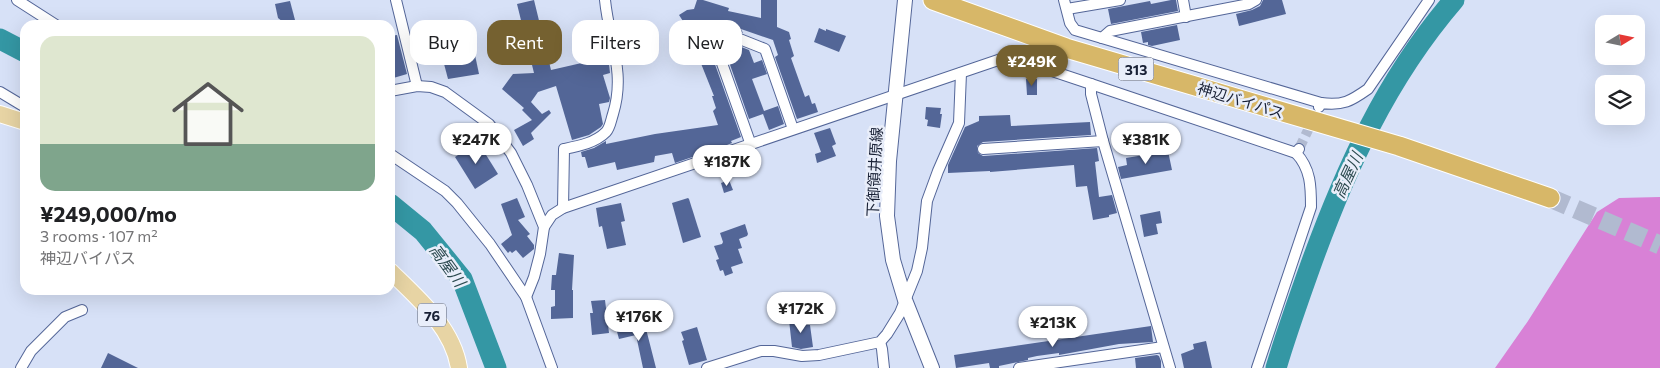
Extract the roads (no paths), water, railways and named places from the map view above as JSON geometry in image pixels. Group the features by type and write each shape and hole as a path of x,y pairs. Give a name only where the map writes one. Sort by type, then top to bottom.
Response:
{"highway":[{"name":"神辺バイパス","path":"933,0 1066,48 1399,146 1474,170 1550,198"}],"main road":[{"name":"下御領井原線","path":"905,0 889,161 887,216 893,260 932,368"},
{"path":"0,114 20,120"},
{"name":"76","path":"395,276 421,300 449,336 458,358 459,368"}],"street":[{"path":"17,0 48,20"},
{"path":"396,0 417,86"},
{"path":"563,208 564,149 593,142 608,131 616,105 619,77 618,64 606,14 605,0"},
{"path":"1120,0 1065,5 1070,23 1075,30 1320,105 1341,104 1354,99 1368,88 1429,0"},
{"path":"1183,0 1186,17"},
{"path":"1102,38 1110,31 1249,4 1256,0"},
{"path":"750,145 713,38 717,30 765,48 793,129"},
{"path":"526,297 534,278 544,226 552,216 563,208 1007,57 1297,151 1308,171 1311,184 1311,207 1257,368"},
{"path":"706,368 761,351 774,351 802,356 820,355 880,342 887,334 906,300 917,271 922,248 927,201 959,123 961,73"},
{"path":"1091,84 1091,94 1102,141 1170,368"},
{"path":"395,90 417,86 431,87 445,92 489,124 511,153 544,226"},
{"path":"0,92 20,104"},
{"path":"983,149 1102,141"},
{"path":"395,157 445,191 458,203 490,244 526,297 552,368"},
{"path":"21,368 31,351 64,317 82,310"},
{"path":"880,342 884,368"},
{"path":"1019,368 1163,347"}],"waterway":[{"name":"高屋川","path":"1276,368 1323,231 1353,161 1388,94 1408,61 1454,0"},
{"name":"高屋川","path":"0,39 20,49"},
{"name":"高屋川","path":"395,208 423,231 462,279 496,368"}],"tunnel":[{"path":"1299,149 1319,107"},
{"path":"1550,198 1660,245"}]}
